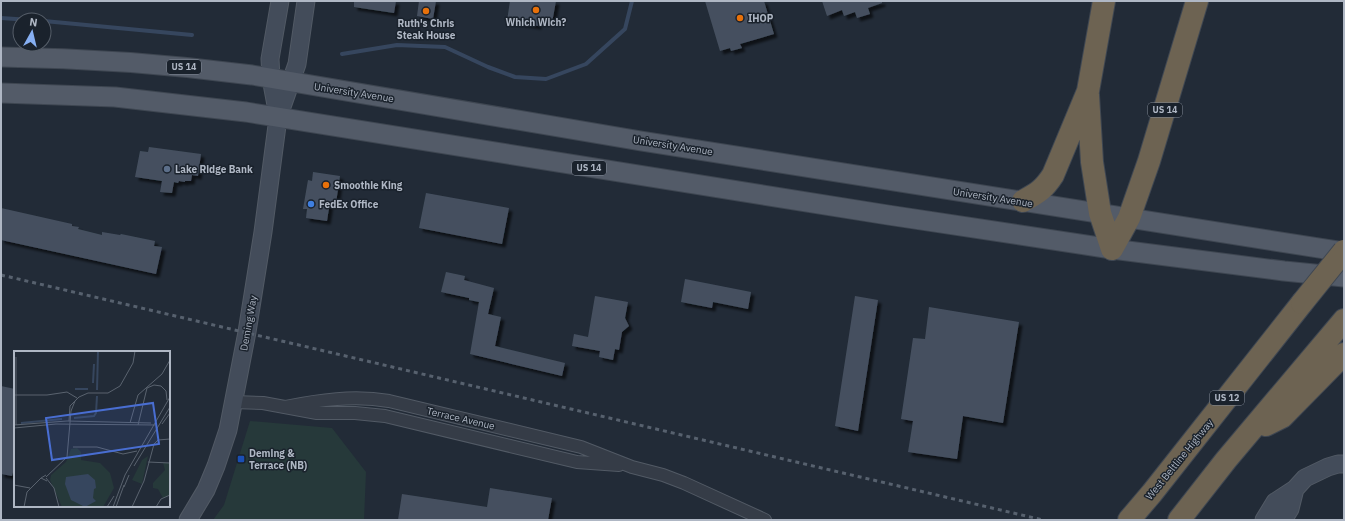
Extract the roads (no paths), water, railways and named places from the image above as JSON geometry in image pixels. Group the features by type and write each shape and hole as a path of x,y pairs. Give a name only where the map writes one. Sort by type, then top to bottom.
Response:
{"highway":[{"path":"1023,201 1035,195 1045,187 1053,175 1088,90 1104,1"},
{"name":"US 14","path":"1112,249 1129,218 1149,161 1197,1"},
{"path":"1088,90 1092,162 1100,213 1112,249"},
{"name":"West Beltline Highway","path":"1129,520 1344,251"},
{"path":"1179,520 1226,460 1344,320"},
{"path":"1251,432 1282,417 1344,354"}],"main road":[{"name":"University Avenue","path":"1,57 91,60 189,67 271,78 641,140 1344,251"},
{"name":"US 14","path":"1,94 56,94 115,97 246,112 872,213 1112,249 1344,277"}],"street":[{"name":"Deming Way","path":"278,118 271,78 270,59 280,1"},
{"name":"Deming Way","path":"188,520 206,490 228,430 247,332 278,118 297,64 306,1"},
{"name":"Terrace Avenue","path":"234,402 263,403 285,407 316,400 356,398 376,399 581,447 684,483 765,520"},
{"path":"1264,520 1275,502 1295,489 1305,478 1316,472 1338,464 1344,464"},
{"path":"1283,520 1290,509 1295,489"}],"waterway":[{"path":"342,54 397,45 445,47 488,67 515,77 546,79 586,64 625,29 632,1"},
{"path":"1,18 12,19"},
{"path":"52,22 192,35"}],"railway":[{"path":"1,275 1043,520"}],"place":[{"name":"Which Wich?","path":"536,10"},
{"name":"Ruth's Chris Steak House","path":"426,11"},
{"name":"IHOP","path":"740,18"},
{"name":"Lake Ridge Bank","path":"167,169"},
{"name":"Smoothie King","path":"326,185"},
{"name":"FedEx Office","path":"311,204"},
{"name":"Deming & Terrace (NB)","path":"241,459"}]}
